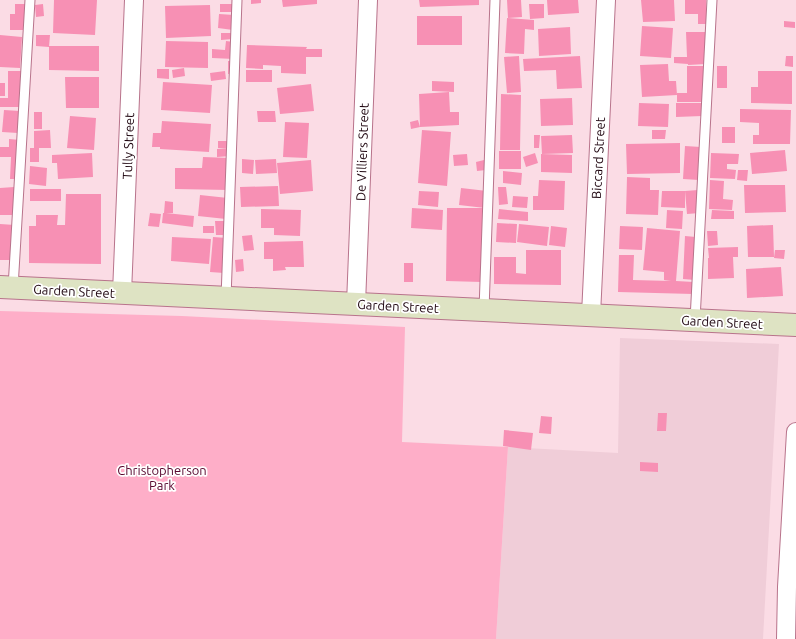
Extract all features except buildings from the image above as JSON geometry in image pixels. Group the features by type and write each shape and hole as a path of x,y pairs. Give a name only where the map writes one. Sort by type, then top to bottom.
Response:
{"street":[{"name":"Tully Street","path":"122,293 134,0"},
{"name":"De Villiers Street","path":"356,304 368,0"},
{"name":"Biccard Street","path":"591,316 606,0"},
{"name":"Garden Street","path":"7,287 796,325"},
{"path":"786,639 787,587 796,432"}],"lane":[{"path":"7,287 30,0"},
{"path":"226,298 237,0"},
{"path":"484,310 495,0"},
{"path":"695,320 712,0"}],"shaded area":[{"path":"620,338 779,344 763,639 496,639 508,447 618,453"}],"green space":[{"name":"Christopherson Park","path":"0,311 182,316 405,327 402,442 508,447 496,639 0,639"}]}
